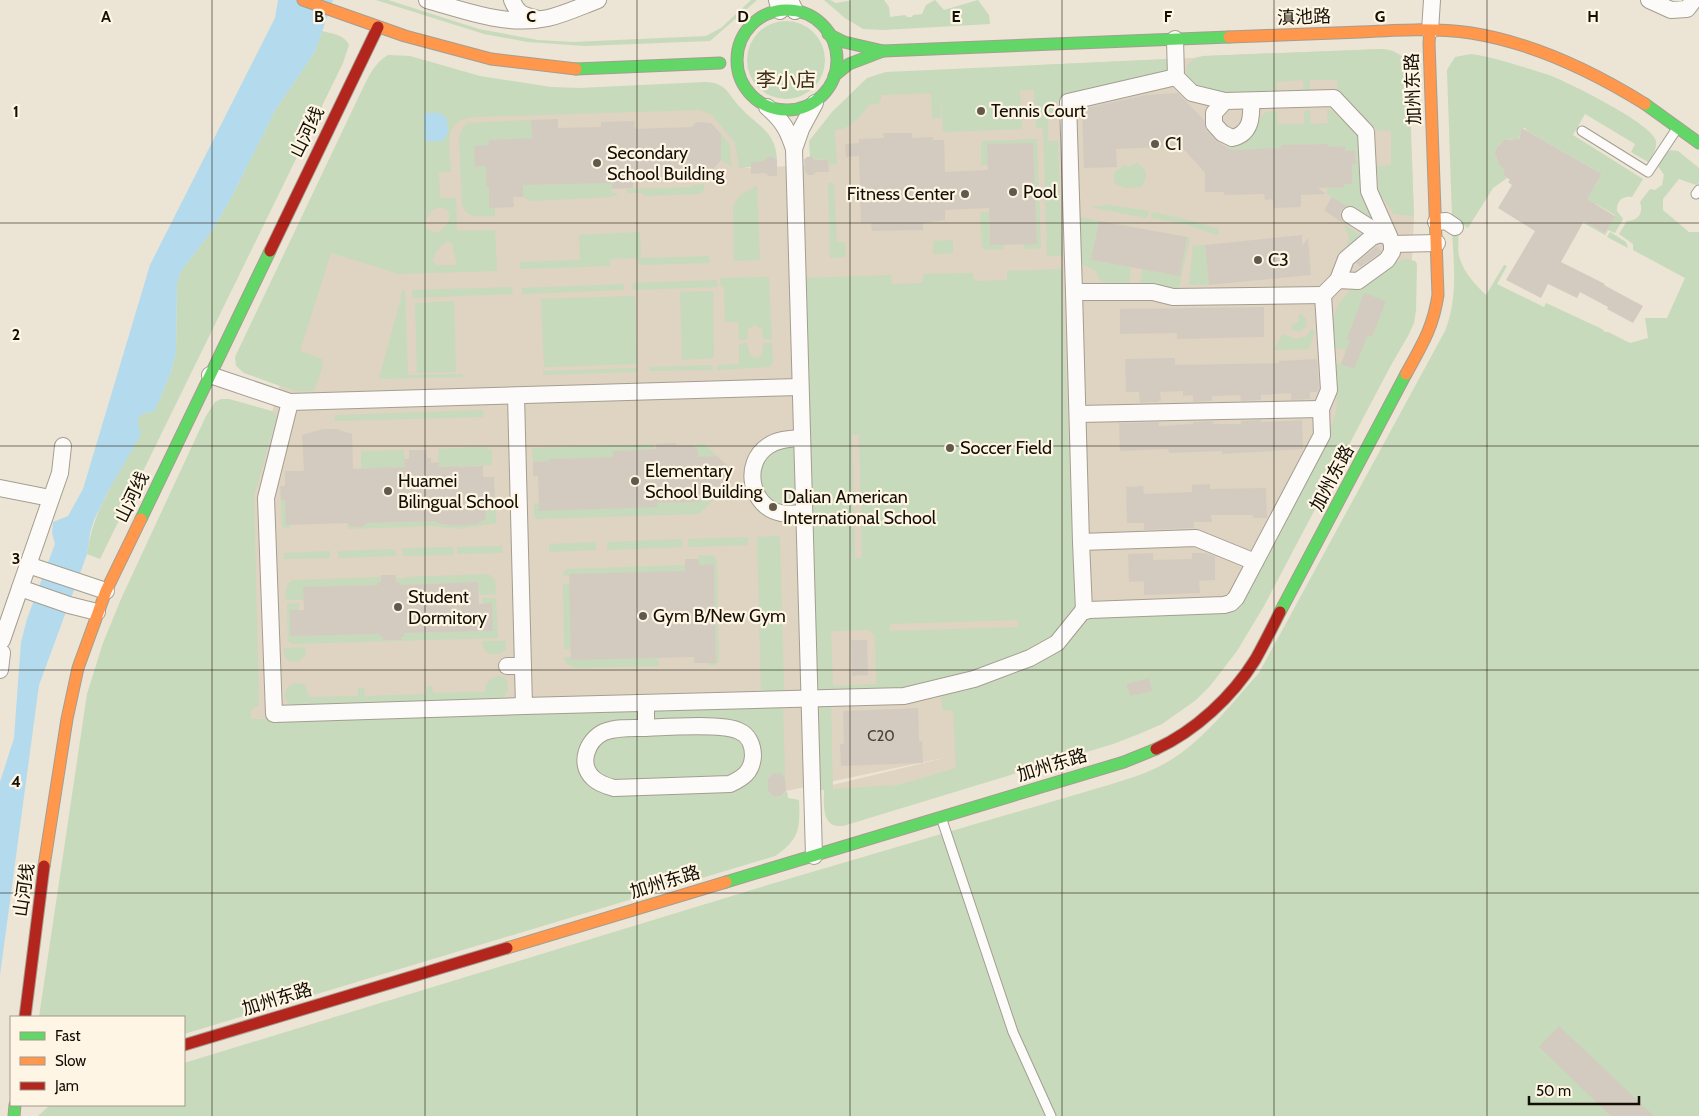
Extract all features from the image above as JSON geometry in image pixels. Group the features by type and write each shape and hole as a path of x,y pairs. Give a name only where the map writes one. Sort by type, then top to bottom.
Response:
{"street":[{"path":"302,0 378,27 491,59 571,69 720,63 741,80"},
{"path":"427,0 488,17 514,21 548,18 598,0"},
{"path":"488,17 501,12 510,0 516,11 520,14 542,19"},
{"path":"1430,31 1432,0"},
{"path":"1649,0 1671,10 1687,9 1694,0"},
{"path":"720,63 751,25 764,15 786,5 813,18 826,29 834,43 837,60 834,76 826,90 815,103 801,129 794,150"},
{"name":"山河线","path":"25,1016 38,908 67,719 78,668 97,612 378,27"},
{"name":"滇池路","path":"883,51 1408,30 1479,35 1560,57 1609,80 1650,106 1699,143"},
{"name":"加州东路","path":"185,1045 1124,762 1164,745 1192,728 1230,692 1254,660 1430,330 1438,295 1429,49 1430,31"},
{"path":"828,34 844,42 883,51"},
{"path":"740,40 738,54 741,80 747,92 779,118 788,130 794,150 814,856"},
{"path":"1175,40 1176,77 1192,93 1225,101 1334,98 1366,132 1369,190 1392,252 1387,260 1358,281 1338,280"},
{"path":"834,76 849,64 883,51"},
{"path":"1084,612 1068,102 1176,77"},
{"path":"1225,101 1214,114 1214,124 1222,133 1232,138 1242,134 1249,126 1251,101"},
{"path":"767,107 790,110 815,103"},
{"path":"1350,215 1387,238"},
{"path":"1436,222 1446,221 1455,226"},
{"path":"1074,292 1153,292 1173,298 1323,295 1338,280 1346,259 1372,237 1437,243"},
{"path":"290,402 266,498 278,674 274,714 904,696 974,679 1030,658 1058,643 1082,612 1098,609 1224,605 1231,603 1236,598 1322,435 1321,409 1329,390 1323,295"},
{"path":"210,375 290,402 800,387"},
{"path":"516,396 515,666 524,706"},
{"path":"1078,414 1321,409"},
{"path":"802,438 778,441 767,446 758,455 753,466 752,478 754,490 761,501 770,509 781,514 804,513"},
{"path":"0,642 60,473 63,446"},
{"path":"0,488 50,498"},
{"path":"1081,542 1196,538 1254,562"},
{"path":"28,565 106,591"},
{"path":"20,588 69,605 97,612"},
{"path":"0,652 2,654 0,670"},
{"path":"646,703 646,728"},
{"path":"723,727 739,730 749,739 752,746 752,761 749,771 745,776 730,784 614,788 594,779 587,765 586,754 589,744 594,738 614,729 646,728 723,727"}],"lane":[{"path":"1582,131 1648,172 1678,127"},
{"path":"941,817 1014,1032 1051,1116"}],"shaded area":[{"name":"Dalian American International School","path":"1382,49 1393,51 1403,57 1409,72 1414,216 1412,259 1403,291 1252,600 1156,706 844,805 833,790 812,790 948,757 786,791 781,796 774,797 768,791 763,704 251,719 248,611 213,612 354,134 424,113 708,103 730,131 746,168 836,164 835,129 854,122 863,113 874,96 1041,65"}],"green space":[{"path":"376,0 388,0 479,29 538,40 573,42 706,36 721,28 751,0 757,0 710,41 585,46 528,42 484,34"},
{"path":"824,0 836,3 853,0 884,0 889,7 890,17 905,15 912,17 913,15 922,14 926,5 935,0 944,10 978,0 989,15 990,24 883,30 863,29 845,18"},
{"path":"786,21 801,24 814,32 822,45 825,60 822,75 814,88 801,96 786,99 771,96 758,88 750,75 747,60 750,45 758,32 771,24"},
{"path":"322,31 337,35 347,41 349,45 343,63 100,559 87,554 100,508 139,438 140,432 137,423 139,417 145,413 154,412 170,375 176,352 177,284 181,271 211,232 229,202 276,109 315,52"},
{"path":"1382,49 1398,54 1408,66 1414,216 1394,214 1379,193 1377,166 1391,165 1391,130 1378,131 1338,92 1337,80 1310,80 1310,93 1303,93 1303,80 1277,82 1277,94 1234,96 1193,86 1189,81 1186,71 1189,63 1204,56"},
{"path":"1471,54 1510,63 1559,79 1608,104 1651,133 1656,141 1656,147 1648,162 1631,152 1635,144 1585,114 1573,135 1643,179 1632,197 1625,197 1619,202 1617,211 1623,219 1615,233 1608,230 1605,235 1573,217 1576,212 1586,222 1605,233 1615,215 1596,204 1582,202 1602,174 1527,131 1525,128 1523,128 1518,140 1506,140 1497,147 1497,160 1506,171 1503,175 1507,178 1493,188 1468,228 1452,217 1447,70 1455,57"},
{"path":"388,55 410,56 480,76 551,87 579,88 713,83 723,87 741,108 765,130 773,142 777,160 774,157 767,157 765,163 751,162 751,167 739,168 735,143 712,115 699,110 473,117 463,119 456,123 450,137 451,172 439,172 440,198 456,198 457,231 495,230 497,271 399,274 331,253 300,351 322,359 323,365 314,391 297,391 244,373 236,366 235,357 366,81 383,58","holes":["444,208 448,211 449,220 442,230 433,232 426,227 426,220 431,212","449,241 452,244 457,265 437,265 433,261 436,252"]},
{"path":"1167,59 1170,67 1164,76 1057,101 1057,114 1048,116 1048,141 1058,141 1062,256 1047,256 1043,128 1036,128 1034,89 1020,91 1022,129 943,132 941,93 941,118 932,118 931,93 881,95 881,100 878,104 869,105 851,125 835,130 837,164 828,165 828,159 815,160 813,157 810,157 809,141 832,112 867,78 886,72"},
{"path":"1327,109 1331,110 1360,137 1361,198 1372,213 1370,222 1327,194 1326,188 1344,187 1344,184 1352,184 1352,164 1356,163 1355,151 1345,151 1345,146 1328,147 1327,144 1281,145 1281,148 1231,150 1225,144 1249,135 1265,112 1277,111 1278,124 1304,124 1304,111 1310,110 1311,124 1328,123"},
{"path":"531,120 532,139 488,140 489,145 475,167 486,166 486,187 489,187 489,207 495,208 495,216 475,216 467,213 462,204 459,138 463,127 468,123"},
{"path":"721,134 730,145 732,167 721,160"},
{"path":"1037,139 1041,248 1024,249 1024,244 1037,243 1033,143 988,144 988,165 981,165 981,141"},
{"path":"1671,150 1678,151 1699,168 1699,183 1696,185 1679,179 1663,199 1663,210 1689,232 1699,232 1699,1116 38,1116 49,1106 185,1106 185,1063 771,884 1112,784 1148,772 1169,761 1194,743 1259,673 1445,331 1452,307 1453,294 1452,231 1458,234 1459,256 1464,269 1486,295 1504,265 1507,266 1497,284 1544,307 1546,303 1630,343 1648,338 1645,318 1667,318 1685,278 1633,250 1633,244 1619,234 1627,221 1634,220 1639,216 1641,213 1640,202 1650,189 1655,190 1662,185 1664,175 1658,166"},
{"path":"1137,162 1146,172 1145,181 1141,187 1125,188 1114,183 1114,173 1124,165 1129,167"},
{"path":"612,183 611,192 619,194 610,197 531,201 523,197 523,185"},
{"path":"828,183 834,183 837,242 845,242 846,257 830,258"},
{"path":"704,184 704,190 699,194 645,196 641,193 627,193 627,189 692,187 693,185"},
{"path":"757,186 760,260 734,261 733,206 740,195"},
{"path":"1103,204 1149,211 1147,218 1093,208 1093,206 1103,206"},
{"path":"980,212 989,212 990,245 1003,244 1004,249 986,250 982,248"},
{"path":"1152,212 1219,229 1219,232 1217,235 1185,224 1151,218"},
{"path":"1081,217 1099,221 1091,260 1131,267 1129,284 1101,282 1095,270 1081,264"},
{"path":"1344,224 1363,237 1351,250 1347,246 1349,237"},
{"path":"640,232 641,258 709,256 709,263 638,265 638,258 610,259 610,266 520,269 520,262 580,260 579,235"},
{"path":"1610,232 1626,242 1628,248 1607,237"},
{"path":"1187,237 1190,238 1178,291 1166,286 1140,285 1142,269 1180,276"},
{"path":"953,240 953,253 933,254 933,241"},
{"path":"1205,245 1209,285 1189,285 1193,246"},
{"path":"1407,259 1415,261 1417,264 1416,311 1414,323 1408,336 1264,606 1237,651 1210,686 1196,700 1162,724 1113,744 843,826 836,826 827,819 824,790 821,790 818,710 822,706 831,703 833,789 898,785 956,768 953,711 943,710 941,695 1005,675 1083,616 1224,609 1325,446 1337,409 1334,364 1341,364 1346,350 1335,348 1334,317 1337,307 1353,288 1363,280 1386,266"},
{"path":"1062,269 1075,614 1054,641 1001,665 903,690 817,692 804,278 891,275 892,284 923,283 923,274 973,273 974,281 1007,280 1007,271","holes":["852,435 859,435 862,558 855,558","1018,620 1018,627 890,631 890,624","868,630 875,636 876,684 833,686 831,631"]},
{"path":"769,277 772,339 763,339 762,329 755,325 748,329 747,340 739,340 738,322 725,322 724,287 721,287 720,278"},
{"path":"717,280 718,287 633,290 632,283"},
{"path":"624,284 624,290 522,294 522,288"},
{"path":"512,287 513,294 412,298 412,290"},
{"path":"403,290 405,290 408,375 463,374 463,377 379,379"},
{"path":"713,291 714,358 682,360 680,292"},
{"path":"635,296 637,364 544,367 541,299"},
{"path":"454,301 456,372 417,373 415,303"},
{"path":"1302,314 1307,321 1306,327 1300,331 1291,330 1292,326 1299,321 1298,315"},
{"path":"1311,329 1315,331 1309,349 1273,350 1283,334 1296,339 1307,336"},
{"path":"747,343 750,355 756,358 762,355 763,343 772,343 773,362 770,367 717,370 717,365 739,364 739,344"},
{"path":"712,365 713,370 649,371 649,367"},
{"path":"637,368 637,372 543,375 543,371"},
{"path":"221,399 229,399 272,411 277,416 254,496 259,703 258,706 251,710 251,719 783,703 785,778 780,773 773,773 768,779 768,791 774,797 781,796 787,791 788,798 799,800 798,826 794,838 775,856 185,1034 185,1016 39,1016 87,694 103,643 121,599 206,416 215,402"},
{"path":"483,410 483,417 334,421 336,415"},
{"path":"802,438 804,513 770,509 753,466 758,455"},
{"path":"653,444 653,449 613,451 613,457 549,459 549,461 533,462 532,448"},
{"path":"704,444 717,456 698,457 698,450 693,445"},
{"path":"485,447 492,451 492,465 439,467 438,449"},
{"path":"404,450 405,467 361,469 361,451"},
{"path":"485,497 495,497 496,523 460,529 431,526 348,529 347,523 352,527 362,527 367,523 434,521 456,526 477,524 486,519"},
{"path":"716,497 699,514 537,519 534,516 534,503 657,507 657,503 699,502 699,498"},
{"path":"281,500 285,500 291,528 284,528 282,526"},
{"path":"780,536 784,690 761,691 757,537"},
{"path":"748,537 748,545 689,547 688,539"},
{"path":"682,539 683,547 607,550 607,542"},
{"path":"596,542 596,550 549,552 549,544"},
{"path":"502,546 503,553 457,554 457,547"},
{"path":"453,547 453,555 403,556 402,548"},
{"path":"395,549 396,556 338,558 338,551"},
{"path":"330,551 330,558 284,559 284,553"},
{"path":"698,555 713,556 717,561 718,607 715,607 714,564 699,565"},
{"path":"685,565 685,571 563,576 567,569"},
{"path":"488,574 495,580 496,594 479,595 478,582 399,585 399,582 396,582 396,578 405,577"},
{"path":"381,577 381,582 378,585 303,587 303,600 286,600 287,586 293,580"},
{"path":"563,584 570,584 571,649 564,649"},
{"path":"482,598 496,598 498,638 292,644 288,641 287,604 299,603 299,610 290,610 291,636 379,634 380,637 383,637 383,640 400,640 401,637 404,637 404,633 493,631 492,604 483,604"},
{"path":"715,625 718,625 719,662 715,665 708,665 708,663 716,662"},
{"path":"482,641 506,641 506,649 500,654 489,654 484,649"},
{"path":"306,647 305,656 298,662 290,661 285,657 283,648"},
{"path":"564,657 658,658 659,666 575,668 566,663"},
{"path":"499,676 507,680 508,689 505,696 499,699 295,706 288,703 285,694 288,687 295,683 305,685 309,697 358,696 358,688 364,688 365,696 426,694 426,687 432,686 433,693 485,692 489,681"}],"water":[{"path":"278,0 333,0 315,52 276,109 229,202 211,232 181,271 177,284 176,352 170,375 154,412 142,414 139,417 138,423 141,432 139,438 107,493 94,520 87,554 39,685 0,975 0,782 14,738 21,642 27,619 55,544 52,533 53,522 68,516 83,489 150,265 275,18"},
{"path":"424,113 440,113 447,119 448,133 443,141 425,141"}],"building":[{"name":"C1","path":"1178,93 1204,120 1206,130 1215,140 1231,150 1281,148 1281,145 1328,144 1328,147 1345,146 1345,151 1355,151 1356,163 1352,164 1352,184 1344,184 1344,187 1318,188 1326,194 1301,195 1301,207 1274,208 1273,199 1265,200 1264,194 1224,195 1224,192 1205,192 1205,173 1181,146 1116,149 1117,167 1084,168 1082,109 1145,95"},
{"name":"Secondary School Building","path":"558,119 558,128 601,127 601,122 634,121 635,129 692,127 696,122 711,123 721,134 721,160 706,177 692,178 692,180 633,182 633,188 612,189 612,183 523,185 523,197 513,197 514,207 489,208 486,166 475,167 474,146 489,145 488,140 532,138 531,120"},
{"path":"1522,128 1602,174 1587,199 1615,216 1605,233 1584,221 1561,262 1643,306 1633,323 1580,292 1577,298 1548,284 1541,298 1506,280 1535,231 1498,208 1512,185 1508,182 1510,180 1503,175 1505,171 1498,163 1495,153 1497,147 1504,140 1519,139"},
{"path":"883,133 912,133 912,138 933,137 933,140 944,140 945,172 988,170 987,144 1033,143 1037,244 990,245 989,208 945,210 945,220 923,223 923,230 872,231 871,223 861,223 859,156 846,157 845,144 859,143 859,139 884,138"},
{"path":"812,156 815,160 828,159 829,172 816,172 813,175 808,175 805,172 804,160"},
{"path":"767,157 774,157 777,160 777,176 769,176 765,173 751,174 751,162 764,161"},
{"path":"1332,197 1347,206 1342,209 1340,214 1344,224 1324,210"},
{"path":"1099,221 1187,237 1180,276 1091,260"},
{"name":"C3","path":"1302,235 1302,246 1308,238 1311,275 1209,285 1205,245"},
{"path":"1377,246 1381,251 1380,253 1360,267 1356,263"},
{"path":"1364,293 1386,301 1372,337 1368,335 1354,369 1341,364 1350,340 1347,339"},
{"path":"1264,307 1264,337 1177,339 1177,333 1120,334 1120,309"},
{"path":"1175,358 1175,365 1279,363 1279,361 1317,359 1319,388 1317,392 1310,392 1310,399 1291,400 1291,393 1261,395 1261,400 1241,401 1240,395 1212,396 1212,401 1193,402 1193,395 1183,396 1183,391 1160,392 1161,401 1140,403 1139,392 1126,392 1125,359"},
{"path":"1261,420 1261,422 1302,420 1303,449 1222,454 1222,451 1169,453 1168,449 1120,451 1119,423 1159,422 1159,426 1213,421 1213,424 1241,424 1241,421"},
{"name":"Huamei Bilingual School","path":"323,429 336,429 352,434 353,469 405,467 404,459 409,459 409,450 427,450 427,458 431,458 431,463 439,462 439,467 483,466 483,477 494,477 495,497 485,497 486,519 477,524 456,526 434,521 367,523 362,527 352,527 347,523 286,525 285,500 281,500 280,486 285,486 285,471 304,471 302,435"},
{"name":"Elementary School Building","path":"676,443 676,445 693,445 698,450 698,457 717,456 730,468 731,485 716,497 699,498 699,502 657,503 657,507 539,511 538,476 533,476 533,462 549,461 549,459 613,457 613,451 656,449 656,444"},
{"path":"1210,484 1210,489 1266,488 1267,518 1253,518 1253,515 1211,515 1212,522 1194,522 1194,528 1144,530 1144,523 1127,523 1126,487 1143,486 1144,494 1192,492 1192,485"},
{"path":"1153,553 1153,560 1192,559 1192,553 1205,553 1215,556 1215,580 1199,581 1200,593 1144,595 1144,581 1129,582 1128,554"},
{"name":"Gym B/New Gym","path":"685,559 699,559 699,565 714,564 716,663 694,663 694,657 571,660 569,574 685,571"},
{"name":"Student Dormitory","path":"381,575 396,575 396,582 399,582 400,585 478,582 479,604 492,603 493,631 404,633 404,637 401,637 401,640 383,640 383,637 380,637 379,634 290,636 290,610 304,610 303,587 378,585 378,582 381,582"},
{"path":"851,640 867,640 868,675 852,676"},
{"path":"1149,678 1152,691 1130,696 1126,684"},
{"path":"918,708 919,741 922,741 923,763 841,766 840,744 844,744 843,711"},
{"path":"773,773 780,773 785,778 786,791 781,796 774,797 768,791 768,779"},
{"path":"1559,1026 1654,1116 1611,1116 1539,1047"}],"traffic: fast":[{"path":"787,10 806,14 822,25 833,41 837,60 833,79 822,95 806,106 787,110 768,106 752,95 741,79 737,60 741,41 752,25 768,14 787,10"},
{"path":"828,34 844,42 883,51 849,64 834,76"},
{"path":"883,51 1229,37"},
{"path":"576,69 720,63"},
{"path":"1645,104 1699,143"},
{"path":"141,519 270,251"},
{"path":"1280,612 1406,374"},
{"path":"726,882 1124,762 1156,749"},
{"path":"14,1116 15,1106"}],"traffic: slow":[{"path":"303,0 405,36 491,59 576,69"},
{"path":"1229,37 1416,30 1444,30 1471,33 1540,51 1604,80 1645,104"},
{"path":"1406,374 1430,327 1438,295 1430,31"},
{"path":"44,866 67,719 78,668 106,591 141,519"},
{"path":"507,948 726,882"}],"traffic: jam":[{"path":"270,251 378,27"},
{"path":"1156,749 1185,733 1224,700 1255,660 1280,612"},
{"path":"25,1016 44,866"},
{"path":"185,1045 507,948"}],"place":[{"name":"Tennis Court","path":"981,111"},
{"name":"C1","path":"1155,144"},
{"name":"Secondary School Building","path":"597,163"},
{"name":"Pool","path":"1013,192"},
{"name":"Fitness Center","path":"965,194"},
{"name":"C3","path":"1258,260"},
{"name":"Soccer Field","path":"950,448"},
{"name":"Elementary School Building","path":"635,481"},
{"name":"Huamei Bilingual School","path":"388,491"},
{"name":"Dalian American International School","path":"773,507"},
{"name":"Student Dormitory","path":"398,607"},
{"name":"Gym B/New Gym","path":"643,616"}],"district":[{"name":"李小店","path":"786,80"}]}
